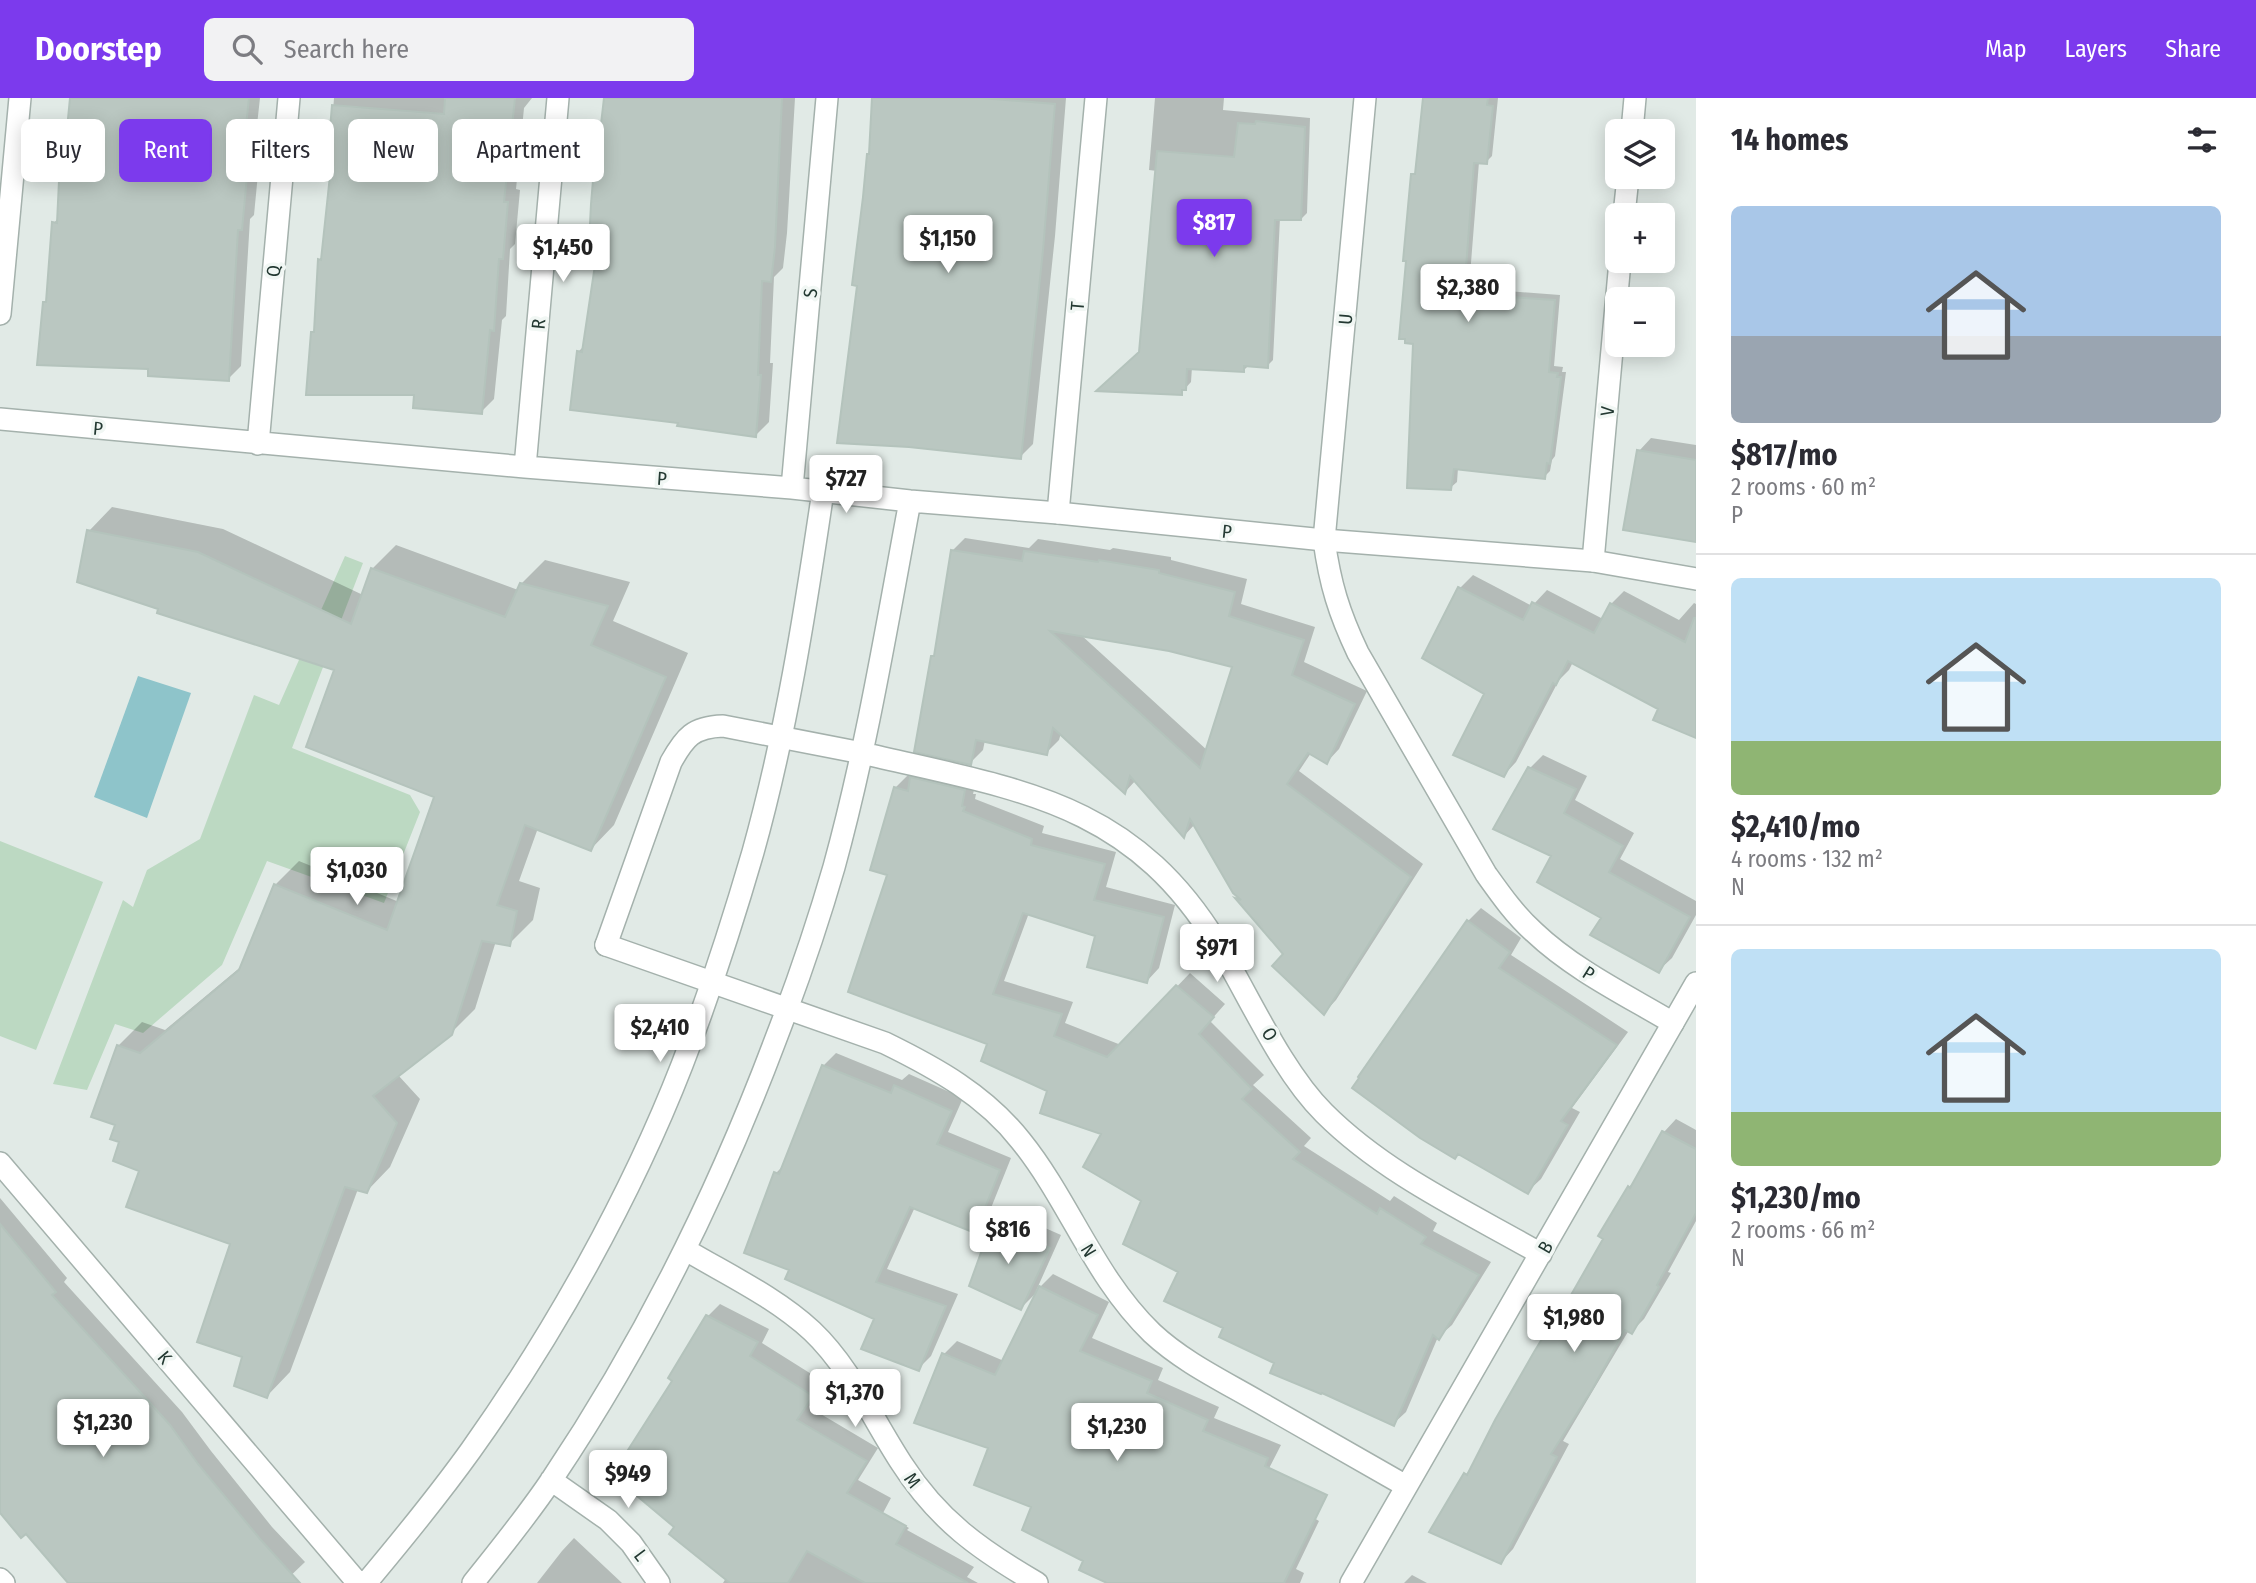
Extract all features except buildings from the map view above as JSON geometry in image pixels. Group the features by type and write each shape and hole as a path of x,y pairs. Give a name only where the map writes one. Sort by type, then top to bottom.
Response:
{"street":[{"path":"0,314 20,98"},
{"name":"Q","path":"258,444 289,98"},
{"name":"R","path":"525,467 558,98"},
{"name":"S","path":"792,488 827,98"},
{"name":"T","path":"1058,513 1096,98"},
{"name":"U","path":"1324,540 1365,98"},
{"path":"1633,119 1635,98"},
{"name":"V","path":"1593,561 1619,273"},
{"name":"P","path":"0,419 258,444 792,488 1324,540 1593,561 1696,579"},
{"path":"366,1583 471,1450 519,1379 607,1227 647,1147 682,1066 712,982 753,850 781,736 797,658 823,491"},
{"path":"473,1583 551,1480 625,1361 686,1250 739,1132 788,1007 830,879 862,753 910,501"},
{"name":"P","path":"1324,540 1329,577 1341,615 1358,653 1486,874 1507,904 1558,952 1673,1023"},
{"name":"O","path":"606,945 671,762 679,747 691,734 705,727 723,726 781,736 1017,790 1083,816 1126,841 1169,878 1193,906 1297,1078 1322,1111 1354,1141 1391,1168 1541,1254"},
{"name":"N","path":"606,945 884,1043 926,1063 962,1085 993,1110 1021,1140 1104,1276 1153,1334 1217,1378 1406,1486"},
{"name":"B","path":"1351,1583 1696,983"},
{"name":"K","path":"0,1163 358,1583"},
{"name":"M","path":"686,1250 747,1285 812,1331 841,1366 903,1467 933,1506 980,1548 1037,1583"},
{"name":"L","path":"551,1480 608,1520 631,1543 659,1583"},
{"path":"0,1579 4,1583"}],"green space":[{"path":"345,556 363,563 292,748 410,795 420,812 384,903 267,861 222,965 143,1033 115,1024 87,1090 53,1084 123,900 133,907 147,870 200,839 254,695 279,705"},
{"path":"0,841 103,882 36,1050 0,1036"}],"water":[{"path":"138,676 191,693 147,818 94,797"}]}
